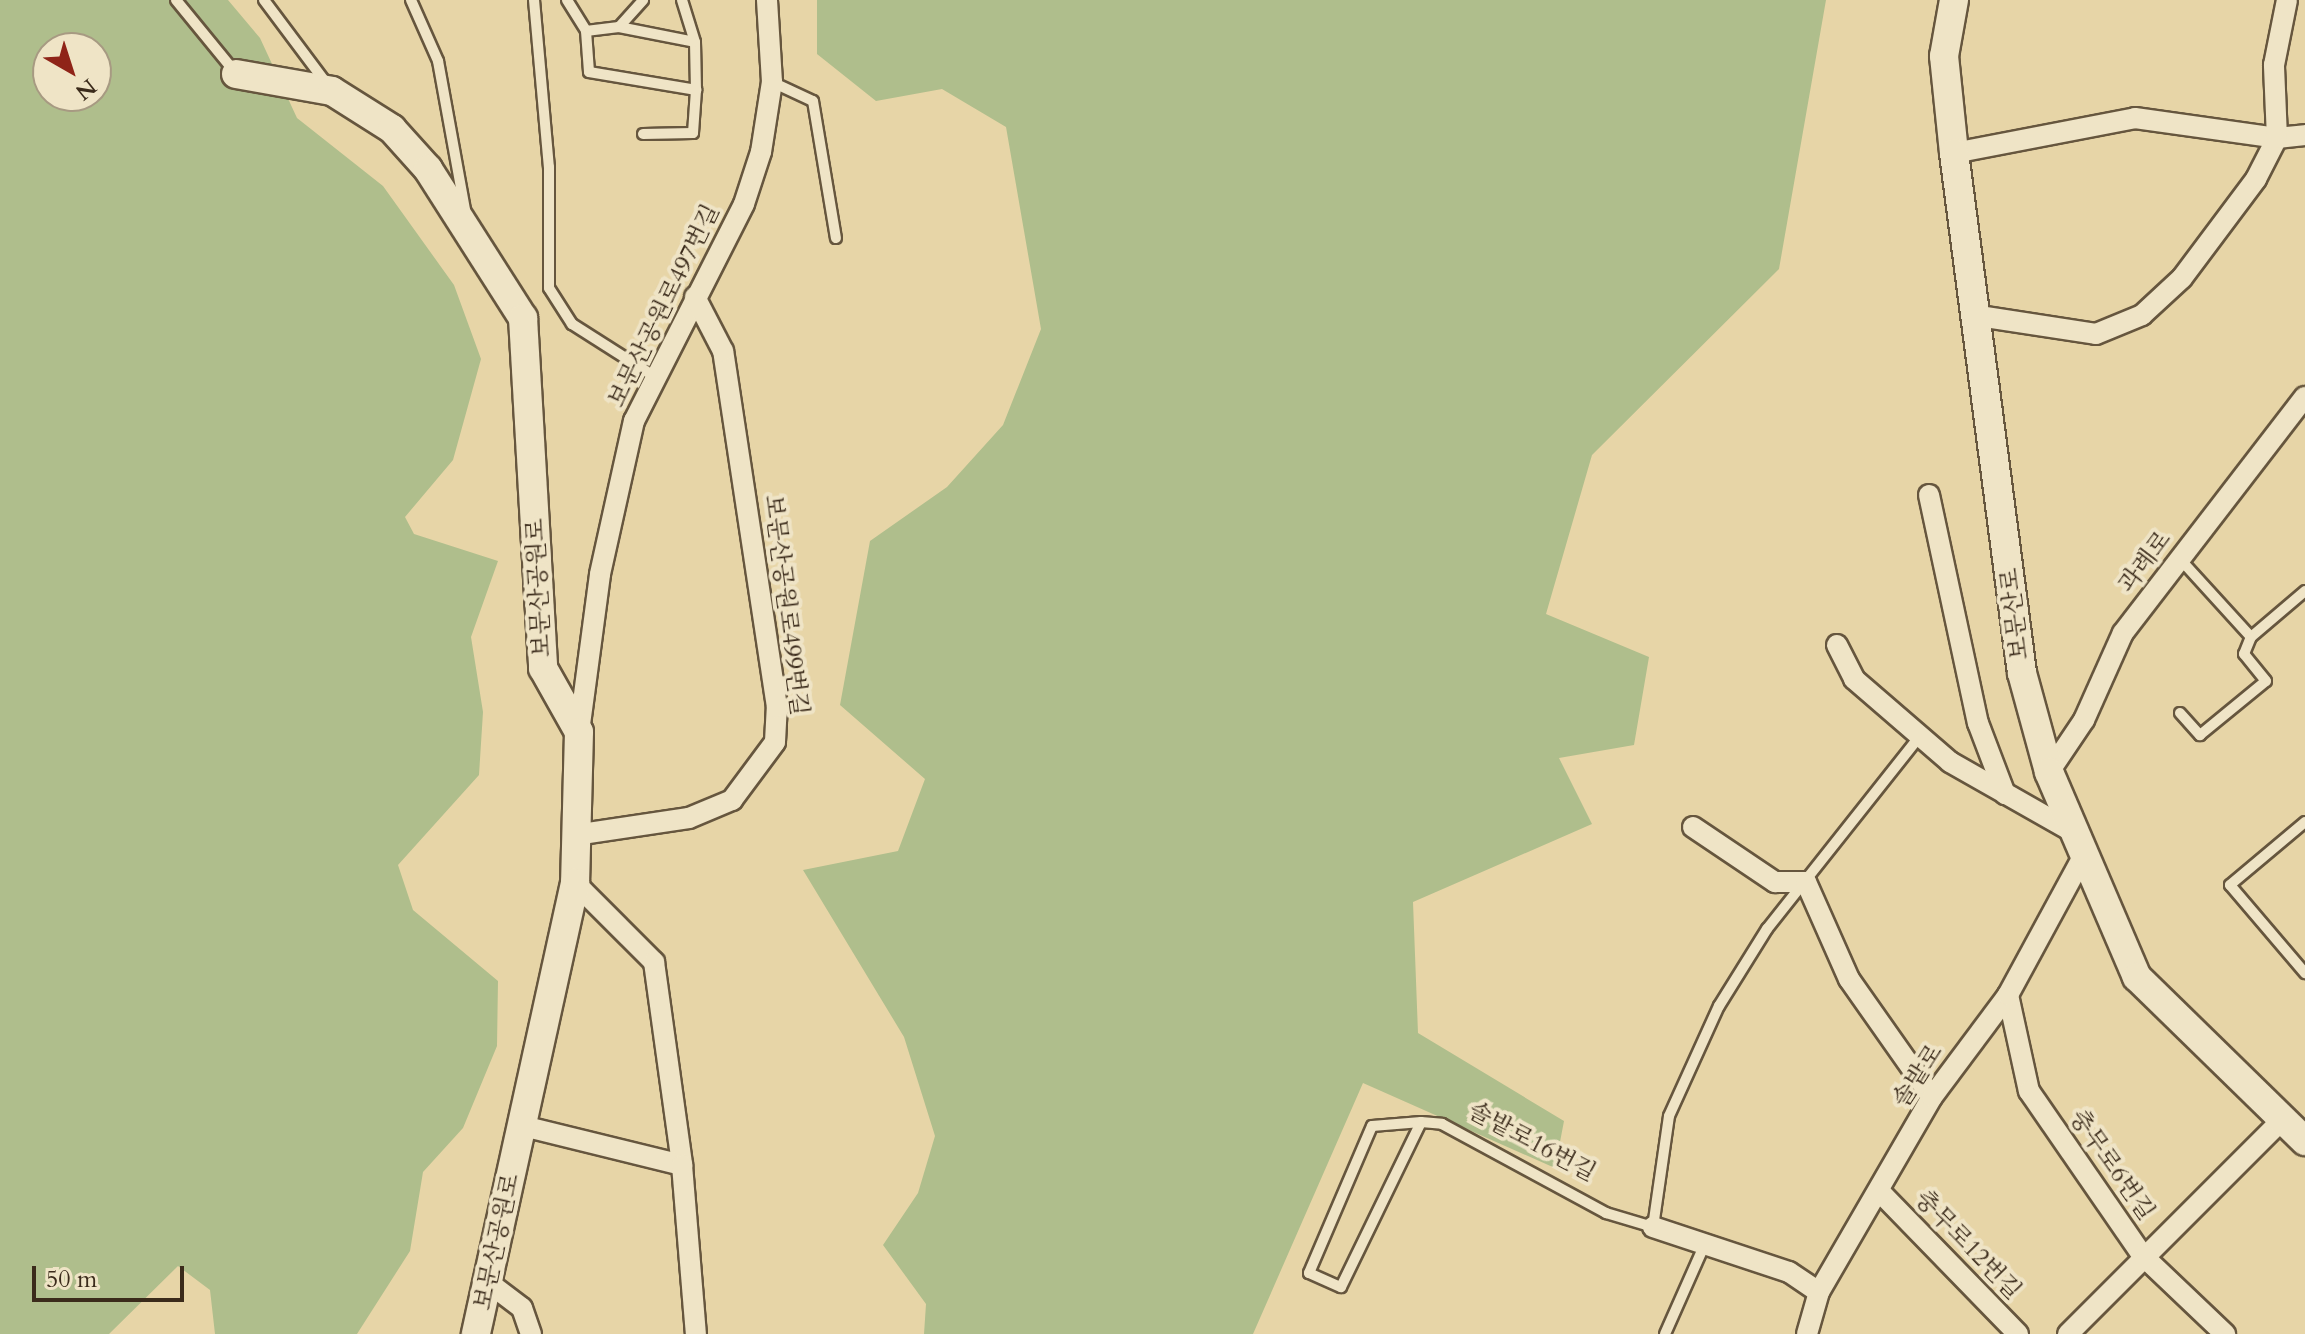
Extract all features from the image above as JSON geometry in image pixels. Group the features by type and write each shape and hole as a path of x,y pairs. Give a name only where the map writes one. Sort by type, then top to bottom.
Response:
{"main road":[{"name":"보문산로","path":"1954,0 1944,56 1954,153 1979,316 2022,673 2049,772 2137,977 2298,1131"},
{"name":"보문산공원로","path":"236,74 332,91 392,129 468,230 523,318 543,668 579,732 575,883 476,1334"}],"street":[{"name":"보문산공원로497번길","path":"579,732 604,558 634,421 654,376 744,204 772,82 767,0"},
{"path":"1979,316 2096,334 2142,315 2182,278 2256,179 2277,138 2274,65 2287,0"},
{"path":"1954,153 2135,118 2277,138 2305,135"},
{"name":"보문산공원로499번길","path":"575,835 689,818 732,800 775,742 774,682 723,351 695,297"},
{"name":"과례로","path":"2049,772 2084,720 2123,633 2305,397"},
{"path":"1929,495 1978,723 2005,794"},
{"path":"1837,645 1843,667 1920,736 2080,843"},
{"path":"1693,827 1775,882 1806,882 1849,979 1932,1097"},
{"name":"솔밭로","path":"1813,1331 1819,1292 1880,1192 1932,1097 2008,995 2080,843"},
{"path":"575,883 654,962 682,1165 696,1334"},
{"name":"충무로6번길","path":"2008,995 2029,1091 2142,1255 2225,1334"},
{"path":"523,1126 682,1165"},
{"path":"2068,1334 2142,1255 2298,1131"},
{"name":"충무로12번길","path":"1880,1192 2018,1334"},
{"name":"솔밭로16번길","path":"1653,1227 1789,1272 1819,1292"},
{"path":"489,1283 522,1308 531,1334"}],"lane":[{"name":"보문산공원로","path":"176,0 236,74"},
{"path":"264,0 332,91"},
{"path":"411,0 438,61 468,230"},
{"path":"534,0 549,167 549,288 572,324 654,376"},
{"path":"567,0 586,31 589,72 696,90"},
{"path":"619,27 643,0"},
{"path":"643,134 693,133 695,42 682,0"},
{"path":"586,31 619,27 695,42"},
{"path":"772,82 813,101 836,238"},
{"path":"2180,559 2251,637"},
{"path":"2180,713 2200,735 2266,681 2244,654 2251,637 2305,591"},
{"path":"1653,1227 1669,1116 1692,1058 1767,929 1920,736"},
{"path":"2305,822 2230,885 2305,973"},
{"path":"1421,1122 1341,1287 1309,1273 1372,1126 1421,1122"},
{"name":"솔밭로16번길","path":"1421,1122 1442,1124 1606,1213 1653,1227"},
{"path":"1665,1334 1704,1246"}],"green space":[{"path":"0,0 228,0 260,38 297,118 383,186 454,285 481,359 453,460 405,517 414,534 498,561 471,637 483,712 479,775 398,865 413,910 498,981 497,1046 463,1128 423,1172 410,1251 357,1334 215,1334 210,1290 178,1266 109,1334 0,1334"},
{"path":"817,0 1826,0 1779,269 1592,455 1546,614 1649,657 1634,745 1559,758 1592,824 1413,902 1418,1033 1564,1121 1555,1168 1363,1083 1253,1334 924,1334 926,1304 883,1245 918,1193 935,1136 904,1037 803,870 898,851 925,779 840,705 870,541 947,487 1003,425 1041,329 1006,127 942,89 876,101 817,54"}]}
